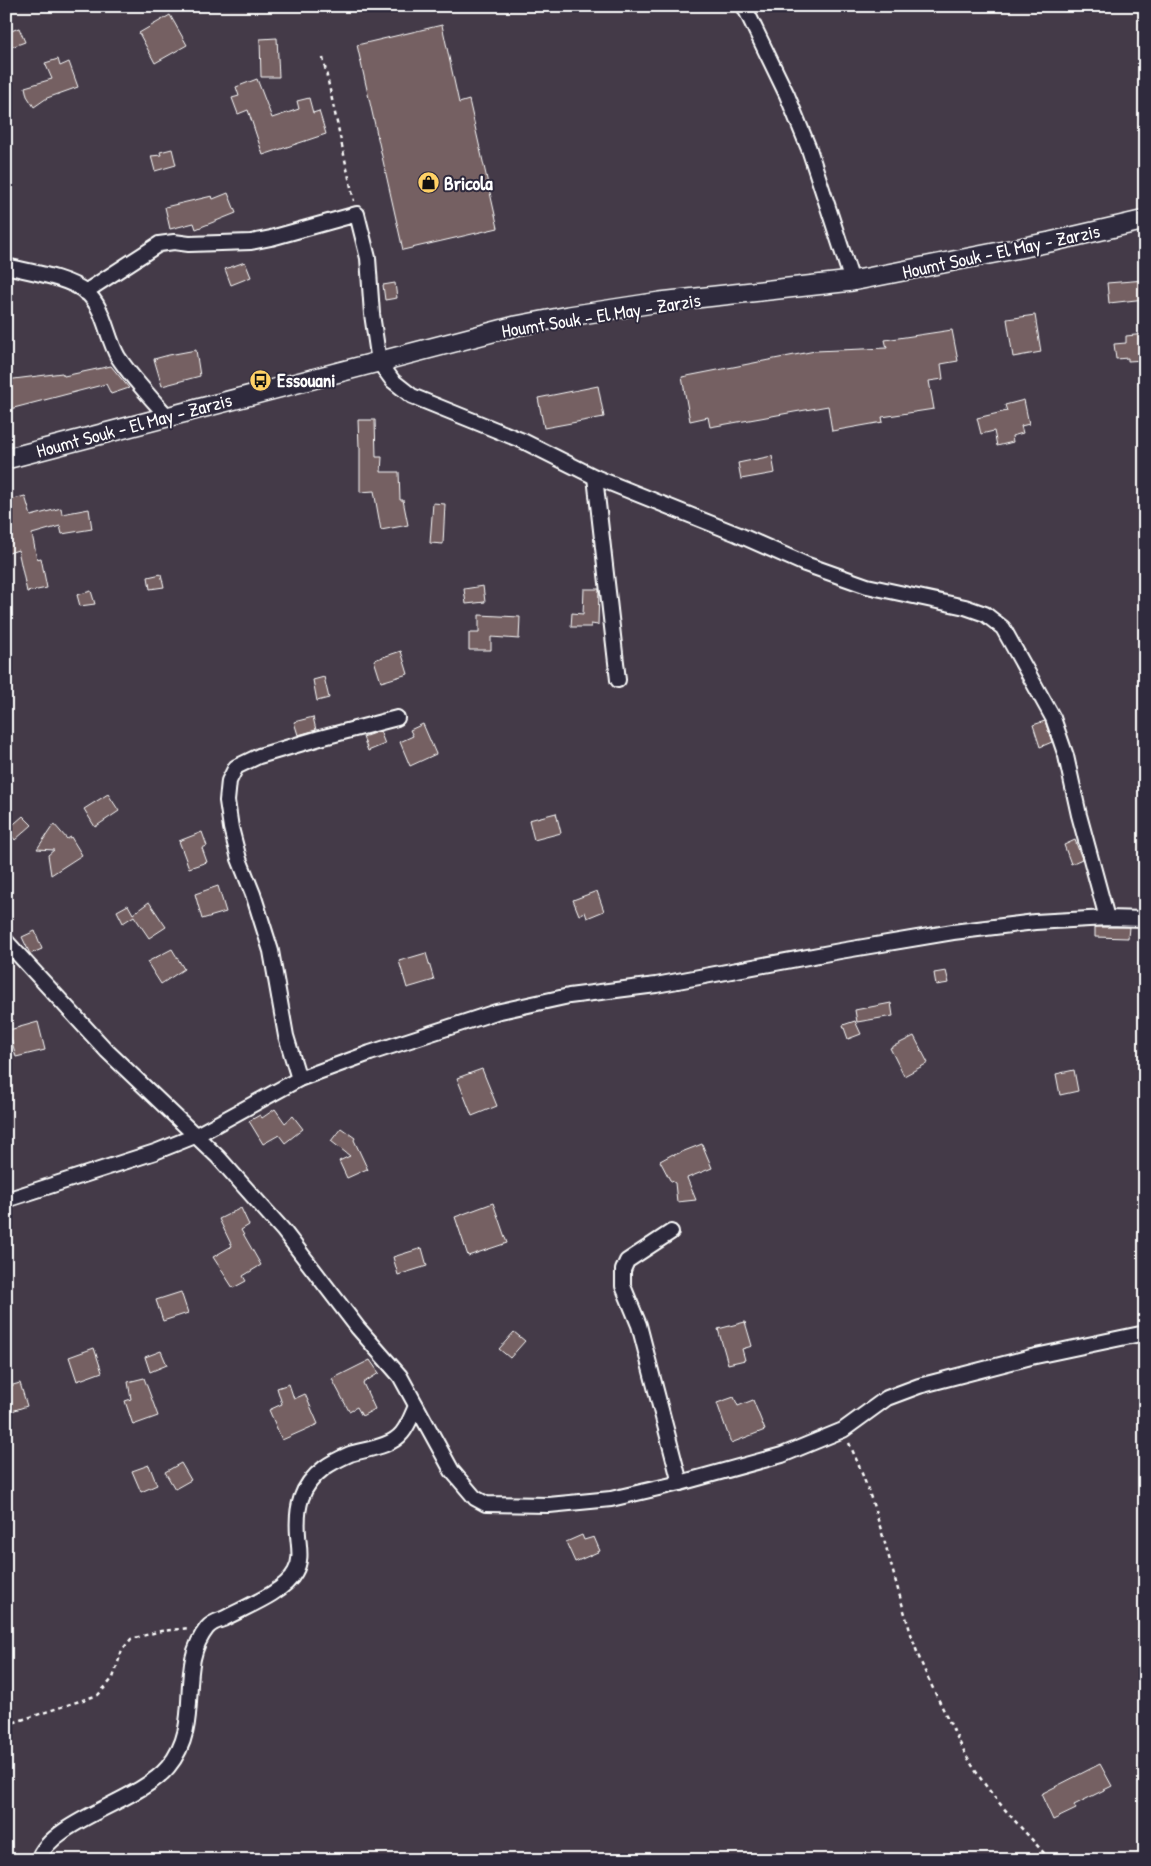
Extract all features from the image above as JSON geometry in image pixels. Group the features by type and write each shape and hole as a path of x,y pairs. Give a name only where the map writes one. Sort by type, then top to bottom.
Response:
{"main road":[{"name":"Houmt Souk - El May - Zarzis","path":"6,459 516,326 660,302 852,281 1050,242 1145,220"}],"street":[{"path":"744,6 787,95 809,149 852,281"},
{"path":"85,292 159,244 174,242 189,244 251,242 356,214 368,258 372,314 379,362 393,381 412,396 523,441 595,477 737,534 805,564 867,586 965,607 985,614 1003,628 1053,718 1066,756 1079,814 1107,918"},
{"path":"6,266 65,281 85,292 98,304 111,344 119,358 166,416"},
{"path":"595,477 618,680"},
{"path":"298,1079 286,1036 271,951 253,894 239,859 231,828 227,801 229,781 236,767 259,756 397,718"},
{"path":"6,1200 155,1152 195,1136 298,1079 370,1053 496,1012 545,1000 656,985 953,932 1035,922 1107,918 1145,919"},
{"path":"6,941 107,1051 218,1157 283,1230 358,1328 400,1376 452,1470 475,1498 486,1504 550,1504 611,1499 680,1483 782,1455 843,1430 887,1398 919,1386 1030,1357 1145,1333"},
{"path":"671,1232 627,1261 623,1270 623,1286 639,1325 680,1483"},
{"path":"38,1860 48,1843 66,1829 152,1781 167,1769 180,1752 187,1729 191,1669 196,1649 208,1626 272,1593 285,1584 295,1573 300,1558 298,1504 313,1479 323,1469 337,1460 395,1440 402,1433 416,1406"}],"path":[{"path":"323,58 356,214"},
{"path":"843,1430 858,1462 917,1651 937,1698 965,1754 980,1778 1050,1860"},
{"path":"6,1726 98,1695 113,1678 122,1650 131,1640 161,1631 208,1626"}],"building":[{"path":"170,15 187,45 155,63 139,33"},
{"path":"442,25 459,103 469,100 498,228 403,250 357,45"},
{"path":"19,28 25,42 6,49 6,33"},
{"path":"277,38 279,77 261,77 260,39"},
{"path":"58,59 60,66 69,62 78,87 47,98 34,107 27,96 25,87 52,79 45,63"},
{"path":"257,79 272,118 299,109 297,101 309,98 313,113 319,111 326,134 263,155 248,110 238,114 232,98 239,96 236,87"},
{"path":"172,149 176,165 155,171 151,156 161,155 160,152"},
{"path":"228,193 236,213 196,229 194,223 170,229 165,207 212,196 213,199"},
{"path":"245,262 251,277 231,285 225,269"},
{"path":"1145,280 1145,299 1109,303 1107,283"},
{"path":"395,283 397,298 385,300 383,285"},
{"path":"1035,315 1041,352 1013,357 1007,319"},
{"path":"952,330 958,361 941,364 943,379 929,381 934,409 882,417 883,422 832,431 828,406 710,427 708,417 690,421 682,377 815,351 887,348 885,340"},
{"path":"1145,334 1145,360 1128,361 1128,358 1116,359 1114,344 1126,343 1126,336"},
{"path":"196,350 200,376 162,386 154,359"},
{"path":"111,366 129,388 111,394 106,384 6,410 6,380 62,373 64,376"},
{"path":"598,386 604,417 544,428 538,398"},
{"path":"1024,400 1029,424 1021,426 1023,433 1012,436 1013,442 997,446 994,431 981,434 977,418 1007,411 1005,405"},
{"path":"358,420 375,420 376,457 382,457 381,472 399,472 400,500 403,500 408,525 381,530 374,491 360,492"},
{"path":"772,456 775,473 741,479 738,463"},
{"path":"25,496 31,516 61,508 62,514 89,509 92,529 62,534 60,526 32,534 37,559 41,558 47,588 27,592 18,550 6,554 6,501"},
{"path":"433,503 445,504 443,544 430,543"},
{"path":"161,574 164,587 150,589 148,577"},
{"path":"483,586 485,602 466,604 464,589"},
{"path":"584,589 599,589 598,625 591,624 591,627 571,627 572,613 583,614"},
{"path":"91,591 95,604 80,606 77,595"},
{"path":"479,615 520,617 519,639 491,637 491,650 469,650 469,633 479,633"},
{"path":"401,651 408,674 381,682 374,660"},
{"path":"324,677 329,698 317,701 313,680"},
{"path":"313,717 316,730 298,735 294,722"},
{"path":"1045,721 1052,742 1040,747 1033,725"},
{"path":"423,724 436,754 410,766 400,742 413,736 410,730"},
{"path":"380,731 385,744 368,751 363,737"},
{"path":"108,794 119,811 95,827 84,809"},
{"path":"556,813 561,833 534,840 529,820"},
{"path":"23,816 32,825 15,840 7,830"},
{"path":"54,824 67,839 71,837 82,855 51,875 48,855 54,850 37,849"},
{"path":"202,832 207,846 202,848 207,862 189,868 179,841"},
{"path":"1075,840 1082,859 1071,864 1064,845"},
{"path":"218,886 226,912 202,919 195,894"},
{"path":"597,891 604,911 587,918 585,912 579,915 573,900"},
{"path":"149,902 166,927 149,938 134,916 123,923 117,911 128,905 133,914"},
{"path":"1095,927 1129,927 1128,938 1095,937"},
{"path":"35,931 42,949 30,954 22,937"},
{"path":"172,949 184,969 161,984 147,962"},
{"path":"426,953 434,980 407,988 399,961"},
{"path":"946,971 949,983 936,985 934,973"},
{"path":"891,1003 893,1016 857,1022 855,1010"},
{"path":"855,1021 861,1034 848,1039 843,1025"},
{"path":"38,1022 45,1050 16,1057 9,1030"},
{"path":"914,1036 928,1063 904,1076 890,1048"},
{"path":"482,1069 497,1106 472,1116 457,1078"},
{"path":"1074,1070 1078,1091 1060,1095 1056,1074"},
{"path":"275,1109 285,1123 293,1116 303,1129 285,1143 279,1135 263,1144 249,1121 260,1115 262,1118"},
{"path":"341,1128 355,1138 354,1140 368,1170 347,1178 339,1161 350,1156 331,1141"},
{"path":"702,1144 712,1168 687,1178 696,1200 677,1202 675,1183 670,1180 660,1161 673,1154"},
{"path":"493,1203 507,1243 468,1256 455,1217"},
{"path":"241,1208 249,1225 241,1230 261,1265 243,1276 246,1281 233,1288 213,1257 232,1246 219,1219"},
{"path":"422,1248 427,1266 398,1275 393,1257"},
{"path":"181,1292 188,1313 163,1321 156,1300"},
{"path":"745,1322 752,1346 742,1349 745,1360 728,1364 718,1329"},
{"path":"514,1332 525,1341 510,1358 499,1349"},
{"path":"94,1348 102,1372 77,1381 69,1357"},
{"path":"161,1351 167,1365 150,1372 145,1357"},
{"path":"370,1360 379,1373 363,1383 375,1409 362,1416 357,1407 349,1411 332,1379"},
{"path":"144,1378 158,1416 133,1425 125,1401 131,1399 128,1382"},
{"path":"20,1383 27,1406 6,1413 6,1387"},
{"path":"289,1384 294,1399 305,1394 318,1424 282,1440 269,1410 282,1404 277,1388"},
{"path":"734,1397 738,1406 753,1400 765,1430 731,1443 717,1403"},
{"path":"181,1463 191,1480 175,1489 165,1472"},
{"path":"149,1465 157,1485 141,1492 132,1471"},
{"path":"582,1535 584,1540 594,1537 600,1551 575,1562 566,1542"},
{"path":"1100,1764 1112,1786 1074,1805 1076,1809 1053,1820 1041,1794"}],"place":[{"name":"Bricola","path":"428,183"},
{"name":"Essouani","path":"261,380"}]}
